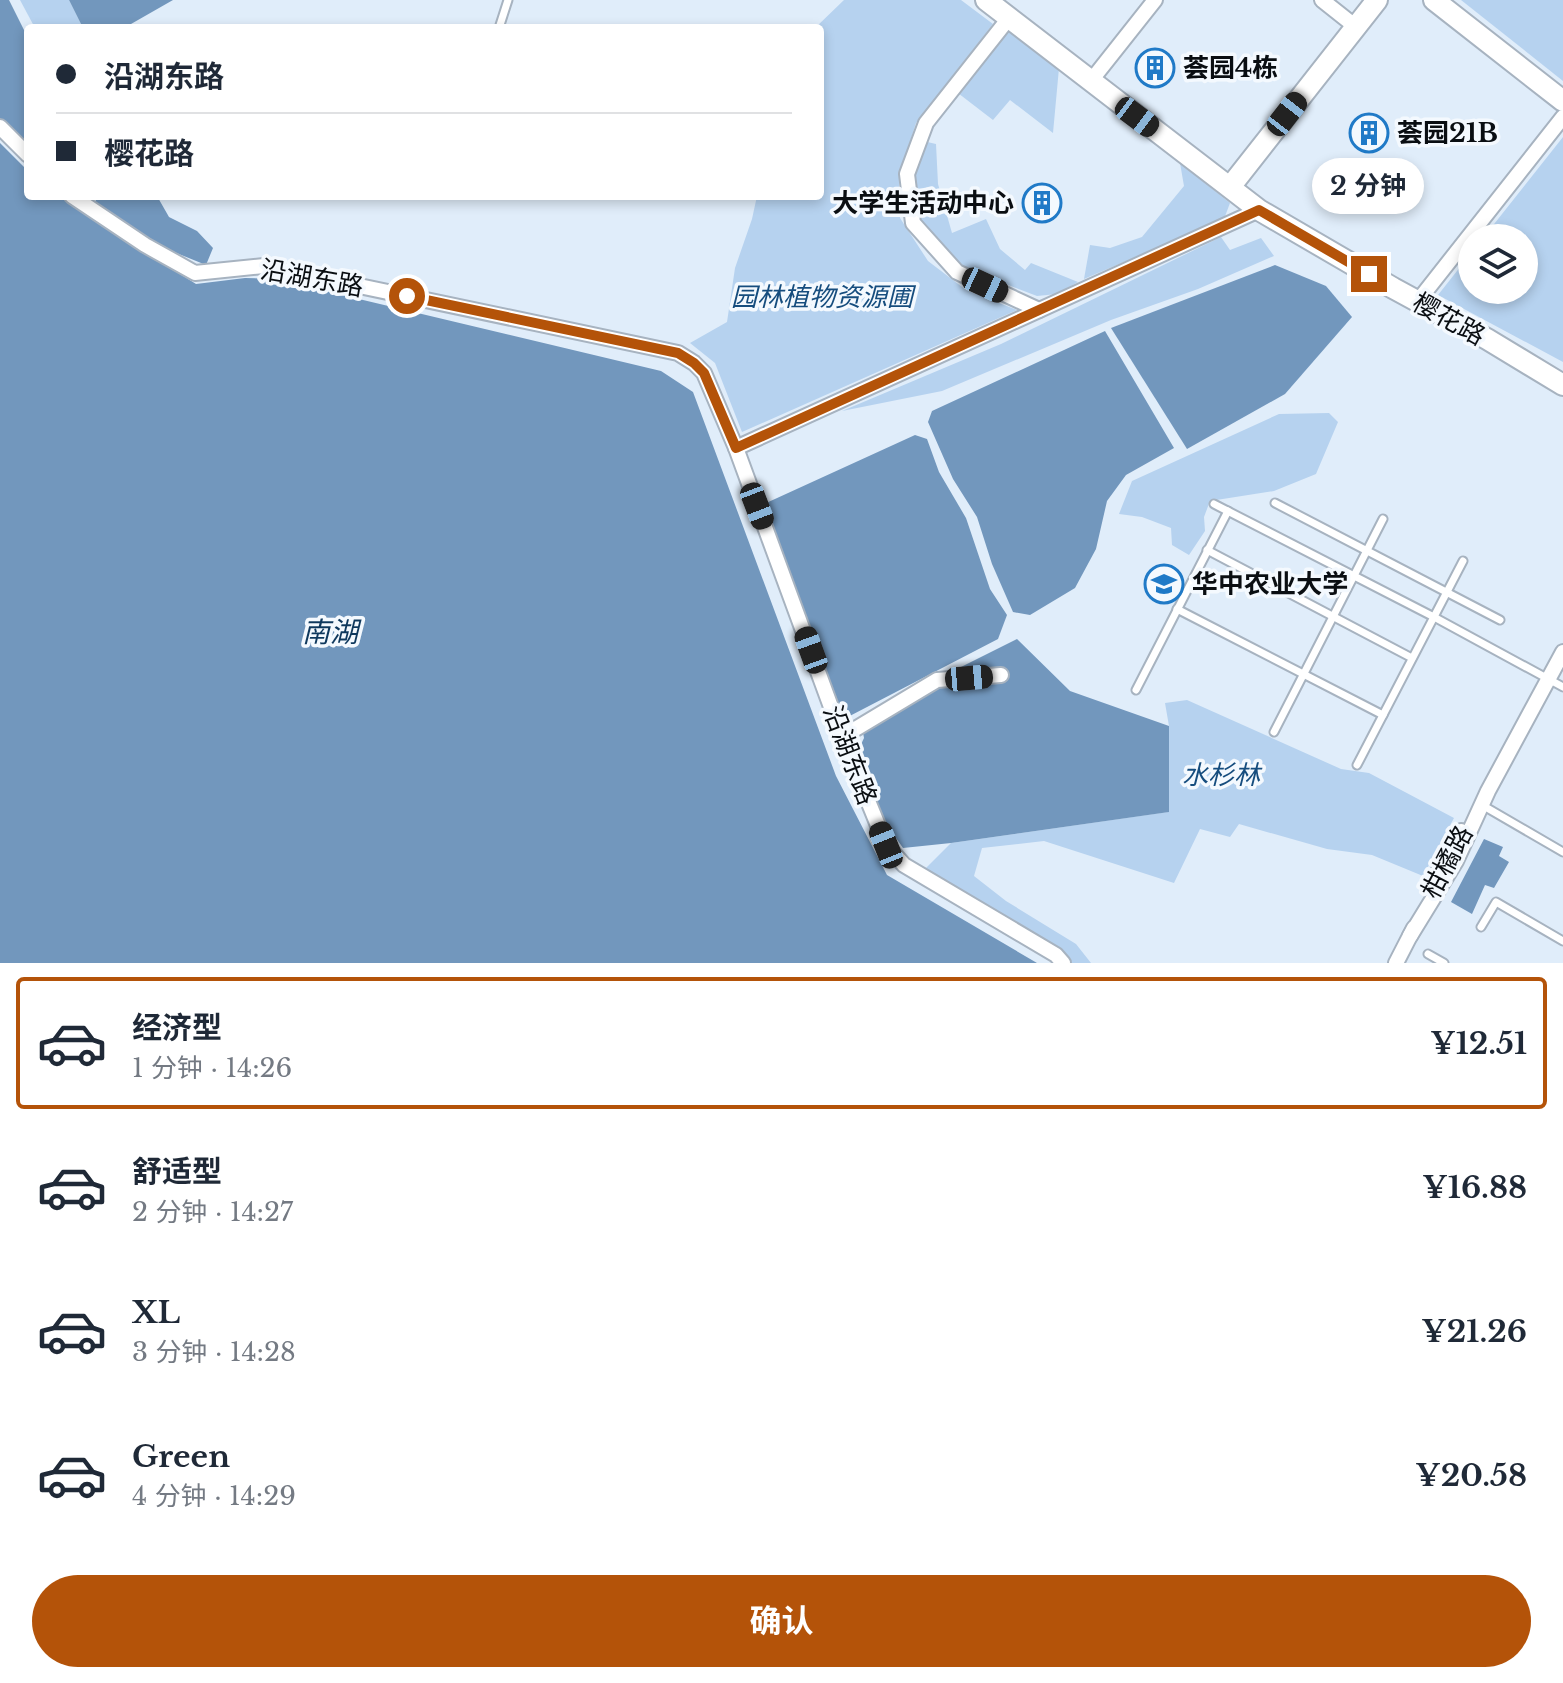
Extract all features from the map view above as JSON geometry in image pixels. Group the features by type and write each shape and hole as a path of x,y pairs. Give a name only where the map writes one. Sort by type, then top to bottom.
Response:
{"street":[{"name":"樱花路","path":"986,0 1259,210 1563,385"},
{"path":"1090,82 1155,0"},
{"path":"1322,0 1356,27"},
{"path":"1230,187 1377,0"},
{"path":"1434,0 1563,101"},
{"path":"1009,18 926,123 907,174 913,223 957,272 1039,310"},
{"path":"1418,301 1563,117"},
{"path":"0,127 24,151"},
{"name":"沿湖东路","path":"78,200 145,245 195,273 264,266 678,353 694,363 704,373 736,448 842,737 886,845 904,865 1056,955 1063,963"},
{"path":"736,448 1259,210"},
{"name":"柑橘路","path":"1410,936 1456,861 1488,791 1562,652"},
{"path":"842,737 937,680 1001,675"},
{"name":"柑橘路","path":"1396,963 1445,856 1488,791"}],"lane":[{"path":"500,24 508,0"},
{"path":"1275,503 1500,620"},
{"path":"1214,504 1563,687"},
{"path":"1136,690 1228,511"},
{"path":"1274,732 1383,519"},
{"path":"1207,550 1412,658"},
{"path":"1357,765 1463,561"},
{"path":"1177,609 1383,715"},
{"path":"1481,805 1563,852"},
{"path":"1481,927 1496,902 1563,941"},
{"path":"1428,954 1444,963"}],"green space":[{"path":"20,0 69,0 81,24 33,24"},
{"name":"园林植物资源圃","path":"844,0 961,0 993,24 916,123 899,176 900,218 928,261 966,290 1017,310 742,432 715,363 690,343 727,322 735,268 756,200 824,200 824,24 819,24"},
{"path":"1461,0 1563,0 1563,81"},
{"path":"1014,31 1059,68 1053,133 1010,100 993,120 954,90 999,32"},
{"path":"1563,137 1563,362 1438,295 1458,270 1458,304 1538,304 1538,224 1494,224"},
{"path":"923,141 936,144 938,184 952,233 986,219 1000,249 1025,270 1031,263 1078,282 1057,294 1037,296 964,268 921,223 911,174"},
{"path":"1180,163 1230,203 1224,219 1084,279 1090,245 1110,248 1142,237 1184,186"},
{"path":"1221,237 1230,250 1261,238 1274,256 942,391 842,411 1001,344"},
{"path":"1329,413 1338,422 1316,474 1274,491 1210,501 1204,517 1205,531 1189,555 1172,545 1171,528 1142,517 1119,514 1132,481 1279,414"},
{"name":"水杉林","path":"1187,700 1341,769 1369,773 1454,818 1423,876 1372,855 1327,849 1239,824 1230,837 1200,829 1174,883 1044,841 982,848 974,876 1006,901 1076,944 1091,963 1070,963 1059,951 924,870 951,843 1168,812 1169,726 1165,703"}],"water":[{"path":"0,0 9,0 24,30 24,145 0,120"},
{"path":"69,0 173,0 131,24 81,24"},
{"name":"南湖","path":"0,143 24,167 24,200 65,200 196,284 245,278 275,279 661,371 693,392 836,776 887,875 1037,963 0,963"},
{"path":"96,200 159,200 169,217 197,231 213,248 206,265 169,250 93,204"},
{"path":"1275,265 1326,286 1352,317 1285,394 1187,449 1111,328"},
{"path":"1105,331 1174,448 1126,475 1107,501 1096,549 1075,588 1030,615 1013,612 992,564 977,517 953,479 928,422 932,411"},
{"path":"915,435 927,439 939,472 966,518 990,589 1007,615 998,639 842,720 764,504"},
{"path":"1017,639 1070,691 1169,726 1169,812 903,848 880,815 857,753 864,738 861,722"},
{"path":"1484,839 1503,847 1499,856 1509,862 1494,888 1485,885 1472,914 1451,902"}],"place":[{"name":"荟园4栋","path":"1155,68"},
{"name":"荟园21B","path":"1369,133"},
{"name":"大学生活动中心","path":"1042,203"},
{"name":"华中农业大学","path":"1164,584"}],"route":[{"path":"407,296 678,353 704,373 736,448 1259,210 1369,274"}]}
